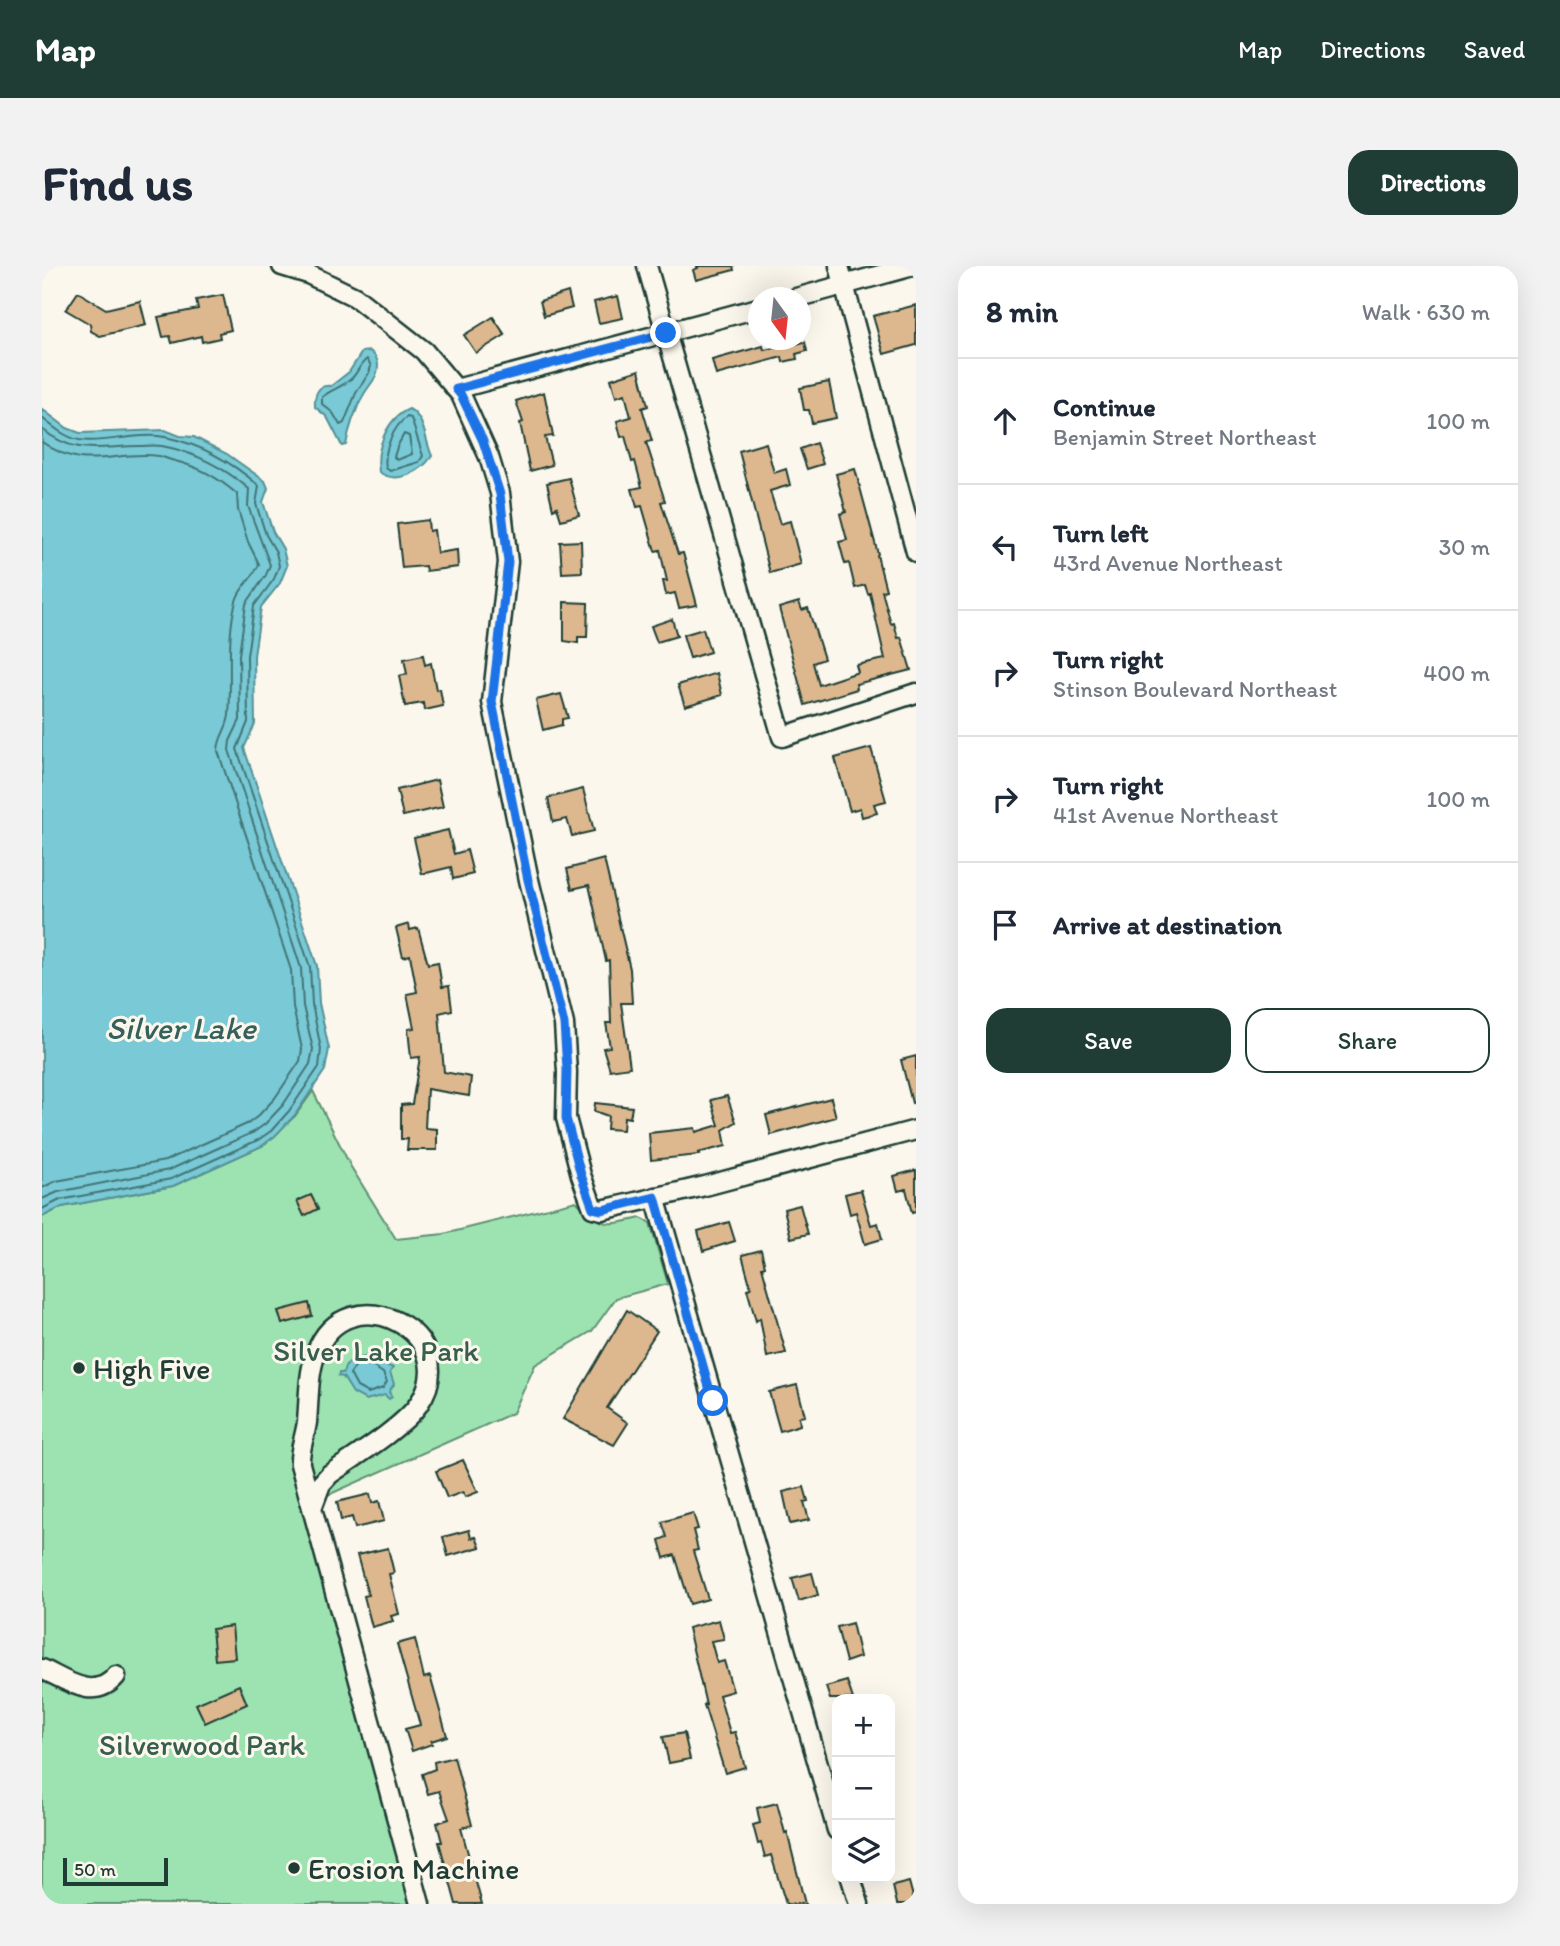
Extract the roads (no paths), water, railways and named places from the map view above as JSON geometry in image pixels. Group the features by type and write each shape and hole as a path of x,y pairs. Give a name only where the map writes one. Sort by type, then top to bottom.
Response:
{"street":[{"path":"282,266 308,274 355,297 424,351 461,395 483,441 500,494 508,562 492,702 528,880 564,1024 566,1118 593,1208 602,1210 916,1130"},
{"path":"647,266 782,737 916,693"},
{"path":"839,266 916,552"},
{"path":"811,294 913,266"},
{"path":"456,389 748,311"},
{"path":"655,1197 834,1820"},
{"path":"312,1508 315,1495 330,1474 408,1417 425,1394 429,1377 424,1349 417,1336 406,1325 394,1319 371,1314 345,1320 323,1339 316,1353 300,1464 419,1904"},
{"path":"42,1668 89,1690 104,1687 116,1676"},
{"path":"853,1883 859,1904"}],"water":[{"path":"370,351 377,361 377,373 357,408 346,445 342,446 327,417 315,407 316,395 322,387 331,386 349,372 362,352"},
{"name":"Silver Lake","path":"42,409 67,428 80,433 165,430 180,436 194,437 227,454 265,481 268,488 263,502 273,532 283,549 287,566 280,583 261,607 254,656 255,724 244,748 317,966 319,1003 329,1049 325,1070 295,1115 262,1146 173,1186 62,1207 42,1217"},
{"path":"409,409 421,423 432,456 415,472 401,477 386,476 379,472 378,463 384,435 394,419"},
{"path":"372,1351 373,1359 393,1368 390,1372 394,1384 389,1392 392,1397 389,1399 385,1395 366,1400 353,1393 343,1377 338,1376 352,1359 367,1357"}],"place":[{"name":"High Five","path":"79,1368"},
{"name":"Erosion Machine","path":"294,1868"}],"park label":[{"name":"Silver Lake Park","path":"376,1350"},
{"name":"Silverwood Park","path":"202,1744"}]}
